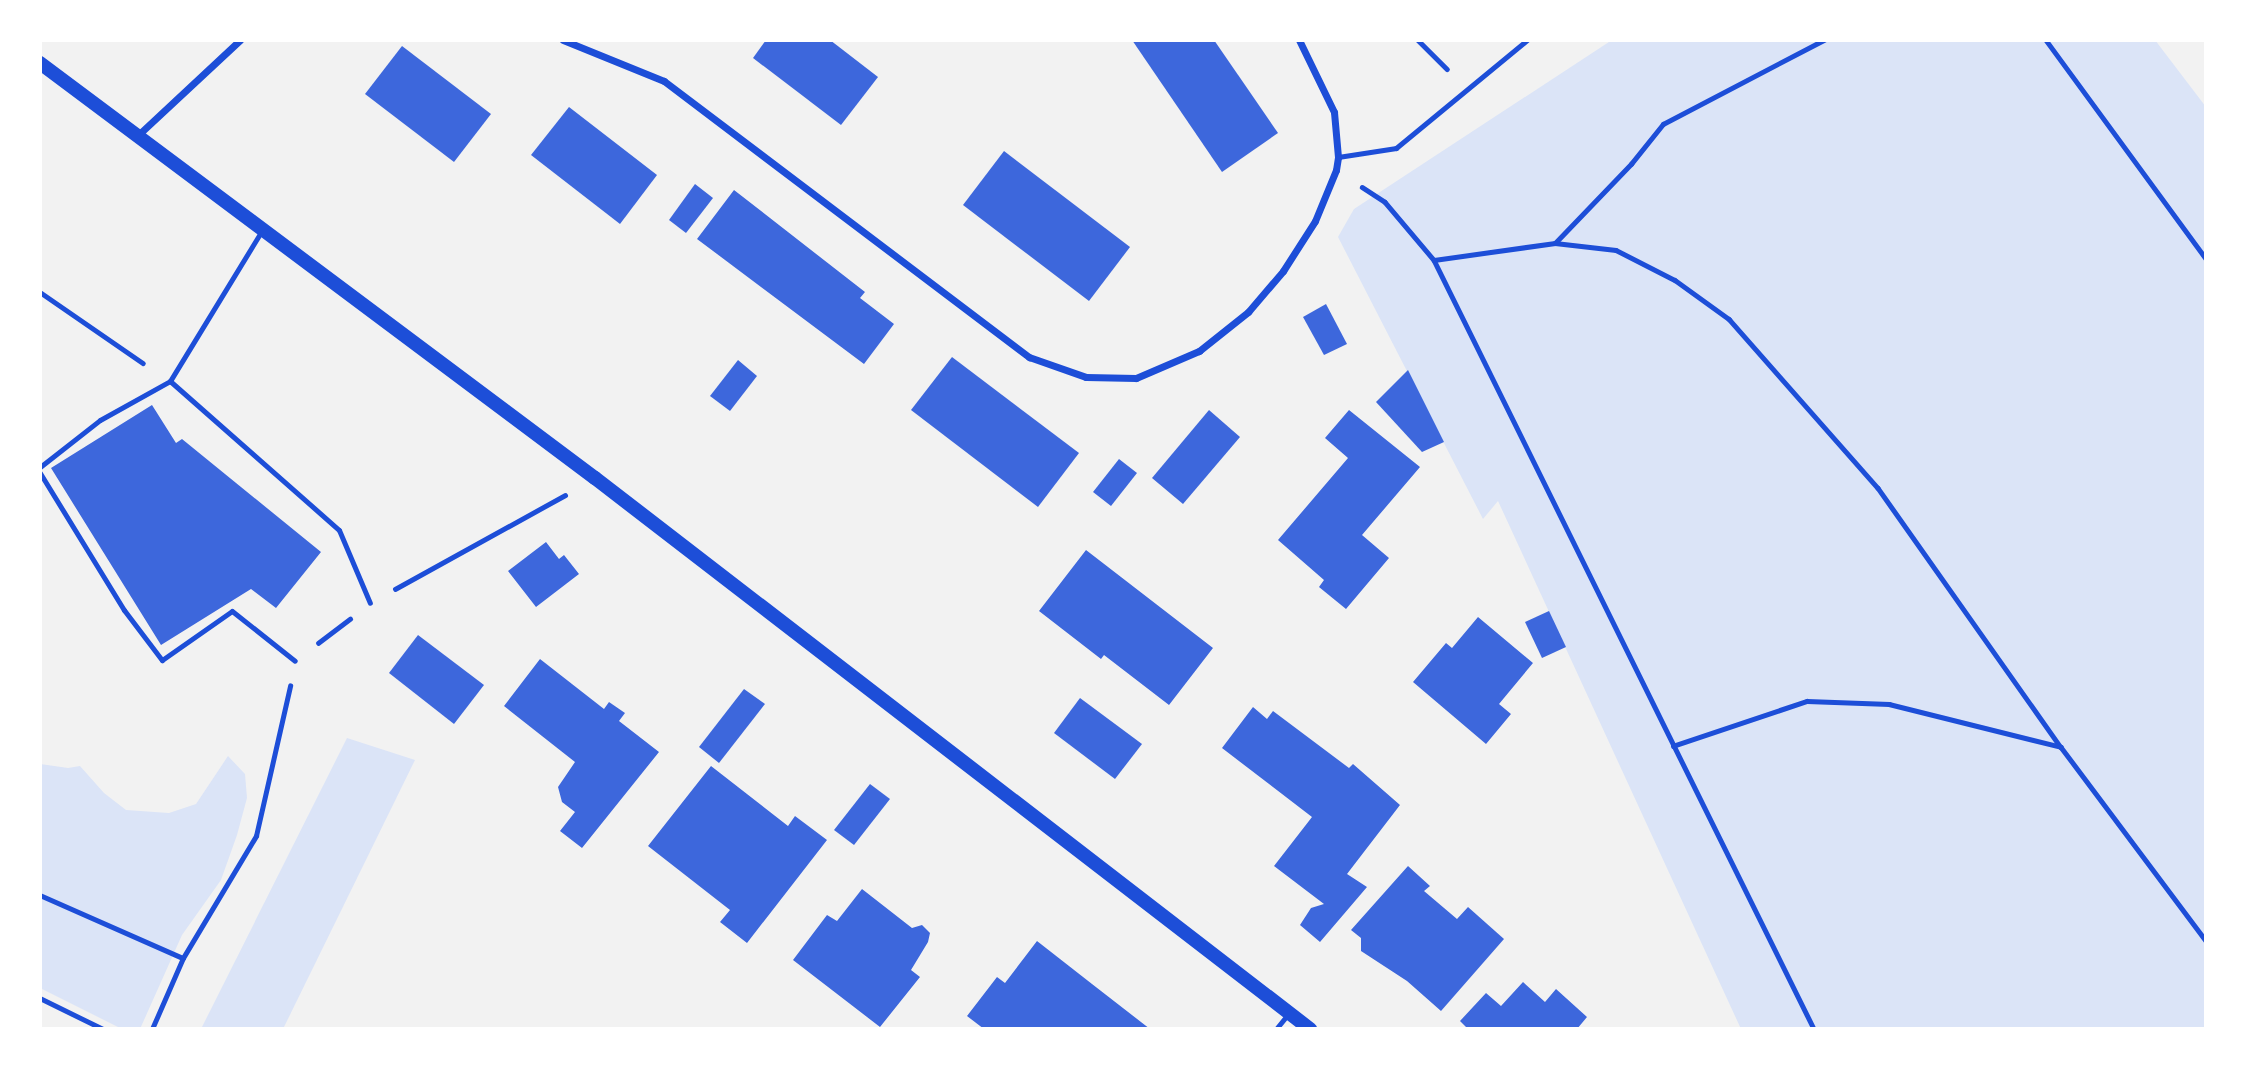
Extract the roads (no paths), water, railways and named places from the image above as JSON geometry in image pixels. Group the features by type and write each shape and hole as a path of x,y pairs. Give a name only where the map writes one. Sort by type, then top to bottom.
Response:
{"main road":[{"path":"40,63 595,478 1310,1029"}],"street":[{"path":"136,136 240,40"},
{"path":"563,40 664,81 1029,357 1086,377 1136,378 1199,351 1248,312 1283,271 1315,221 1336,170 1338,157 1334,112 1299,40"}],"lane":[{"path":"1338,157 1396,148 1527,40"},
{"path":"40,467 100,420 170,381 262,230"},
{"path":"170,381 339,530 370,603"},
{"path":"40,473 124,610 162,660 232,611 295,660"},
{"path":"1276,1029 1290,1011"}]}
